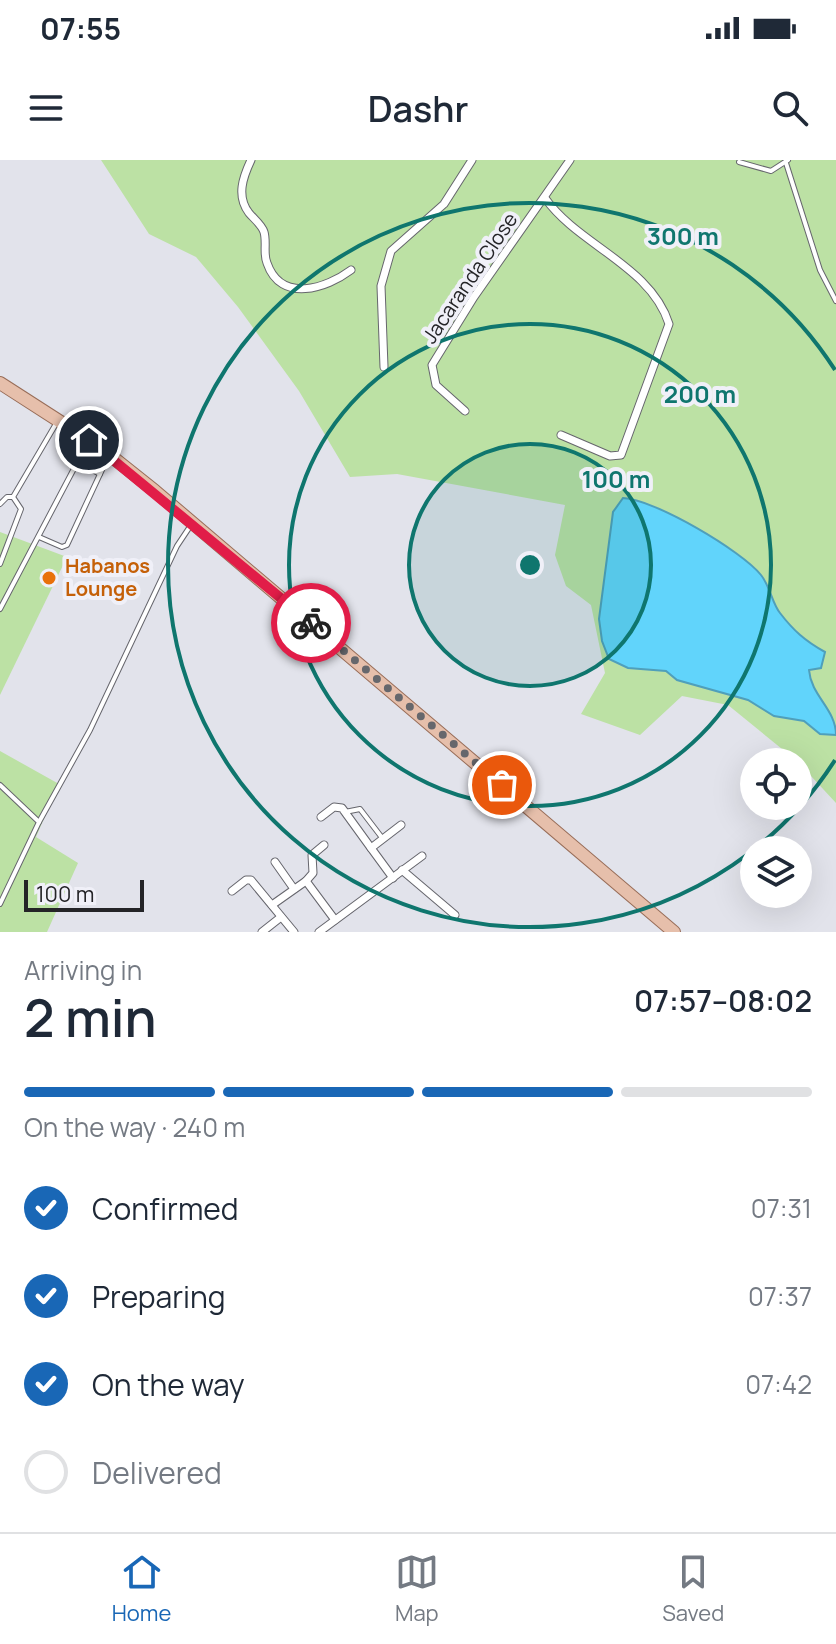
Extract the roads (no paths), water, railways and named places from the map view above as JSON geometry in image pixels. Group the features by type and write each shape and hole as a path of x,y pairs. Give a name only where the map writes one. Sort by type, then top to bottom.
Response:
{"main road":[{"path":"0,383 109,454 674,932"}],"street":[{"path":"251,160 241,193 246,210 264,229 266,261 271,273 283,284 311,290 331,285 351,270"},
{"path":"384,367 381,286 391,251 444,204 472,160"},
{"name":"Jacaranda Close","path":"465,411 436,385 432,365 474,297 570,160"},
{"path":"545,198 636,277 662,306 669,324 621,455 610,456 561,435"},
{"path":"321,817 334,807 345,812 393,878"},
{"path":"371,848 401,825"},
{"path":"272,905 313,873 312,855 324,845"},
{"path":"319,932 422,856"},
{"path":"275,862 294,889"},
{"path":"402,870 455,915"},
{"path":"232,891 248,879 294,932"},
{"path":"306,881 335,920"},
{"path":"262,932 281,917"}],"lane":[{"path":"739,162 771,171 787,162 820,270 836,301"},
{"path":"13,497 59,420"},
{"path":"0,609 89,440"},
{"path":"39,537 62,547 67,545 109,454"},
{"path":"78,462 100,474"},
{"path":"0,504 7,497 13,497"},
{"path":"0,564 21,509 13,497"},
{"path":"0,904 39,822 90,730 177,546 192,523"},
{"path":"0,785 39,822"},
{"path":"345,812 360,809 383,839"}],"water":[{"path":"623,498 675,516 736,553 761,575 785,619 805,639 825,652 821,668 809,670 814,687 832,718 836,735 820,734 804,721 774,716 748,700 677,680 666,671 628,668 609,659 602,641 599,619 613,512"}],"place":[{"name":"Habanos Lounge","path":"49,578"}]}
